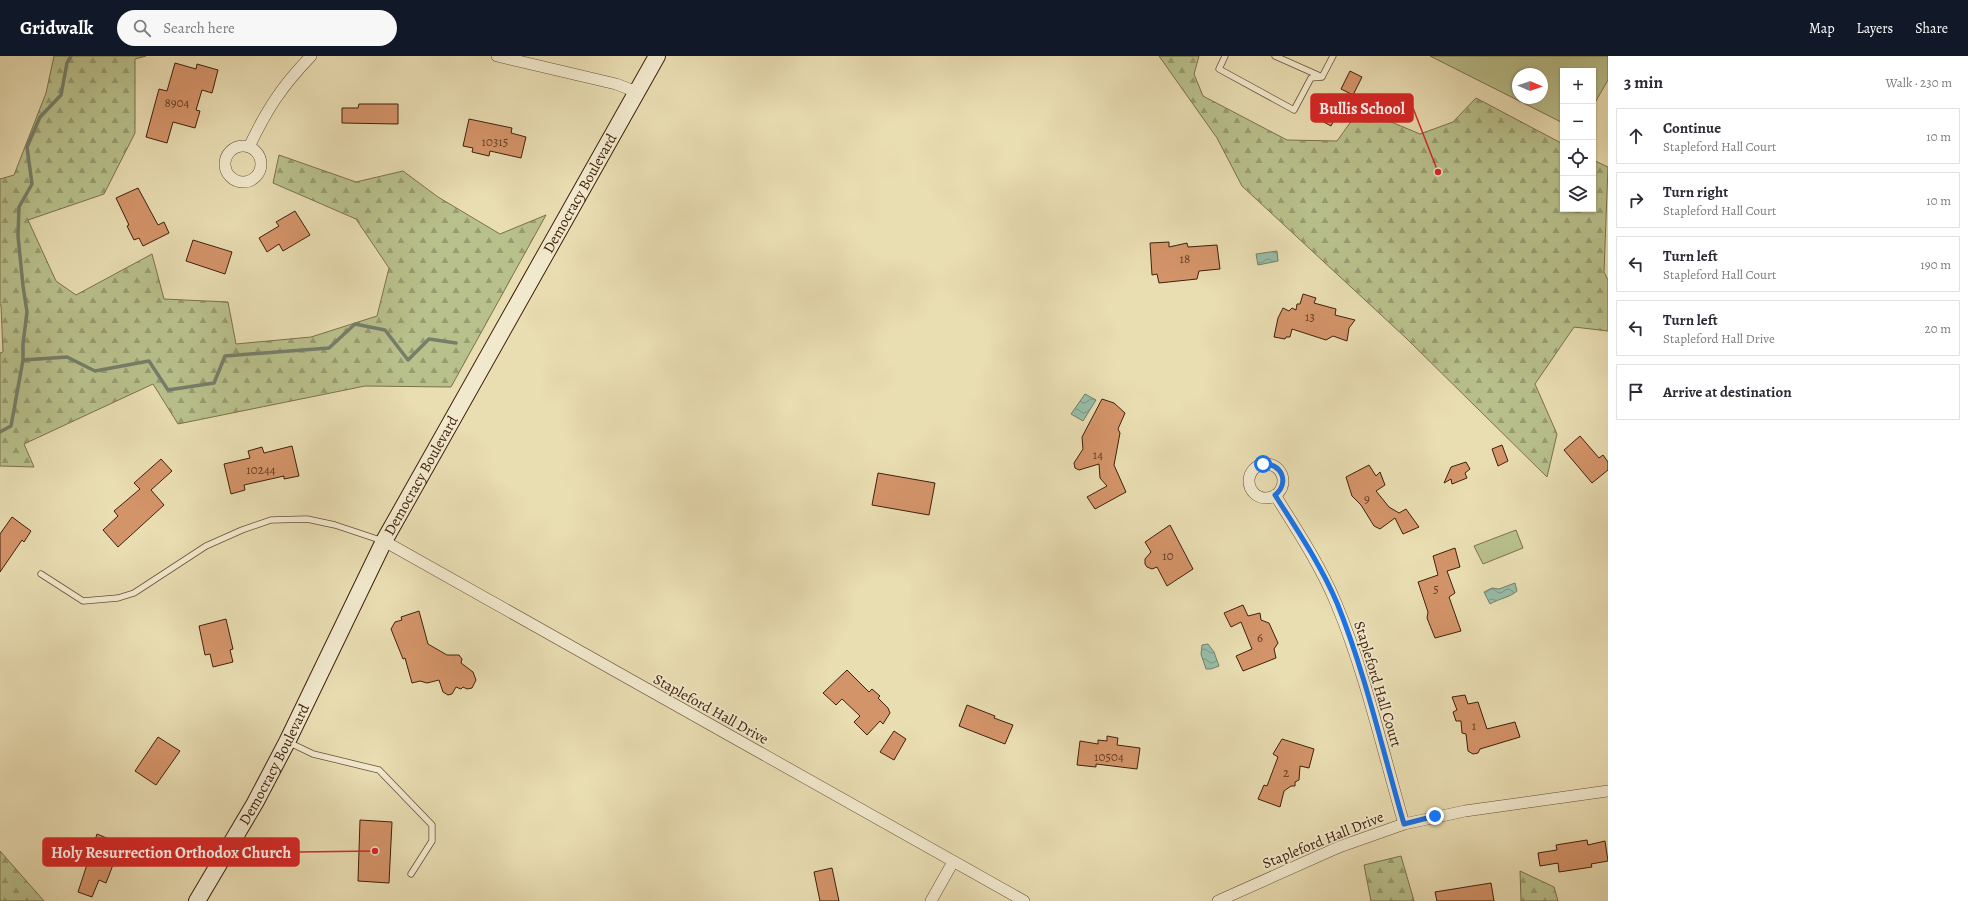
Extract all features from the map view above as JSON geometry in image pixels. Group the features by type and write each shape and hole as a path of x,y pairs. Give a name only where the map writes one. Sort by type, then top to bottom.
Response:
{"main road":[{"name":"Democracy Boulevard","path":"197,901 256,803 384,541 657,56"}],"street":[{"path":"249,147 276,95 289,78 311,56"},
{"path":"497,56 616,84 637,92"},
{"name":"Stapleford Hall Court","path":"1275,495 1314,560 1336,602 1361,674 1404,824"},
{"name":"Stapleford Hall Drive","path":"384,541 1024,901"},
{"name":"Stapleford Hall Drive","path":"1218,901 1339,848 1404,824 1465,811 1608,791"},
{"path":"931,901 953,862"}],"lane":[{"path":"1225,56 1219,69 1294,110 1311,78 1322,77"},
{"path":"1275,56 1322,77"},
{"path":"1322,77 1333,56"},
{"path":"41,574 83,601 118,598 134,593 206,546 242,530 271,520 307,519 335,525 384,541"},
{"path":"287,742 313,754 379,770 432,825 432,841 411,874"}],"green space":[{"path":"54,56 146,56 135,59 135,133 104,194 28,220 56,281 76,295 152,254 164,299 228,302 236,344 311,337 377,316 389,268 356,219 273,183 279,155 356,182 403,171 438,197 500,234 546,215 451,387 365,386 178,424 153,384 24,444 34,467 0,466 0,353 3,352 0,305 0,179 14,175 46,93"},
{"path":"1159,56 1199,56 1194,74 1203,96 1287,140 1337,141 1360,109 1420,134 1453,122 1476,98 1560,142 1560,212 1596,212 1596,161 1608,167 1604,272 1608,280 1608,331 1574,327 1535,384 1557,434 1547,477 1406,338 1242,186 1217,138"},
{"path":"1430,56 1608,56 1608,80 1596,101 1596,68 1560,68 1560,121 1525,104 1548,104 1548,68 1512,68 1512,97"},
{"path":"1516,530 1523,548 1483,564 1474,546"},
{"path":"0,851 44,901 0,901"},
{"path":"1401,856 1414,901 1371,901 1364,865"},
{"path":"1520,871 1554,887 1558,901 1521,901"}],"water":[{"path":"1277,251 1278,261 1258,265 1256,254"},
{"path":"1085,394 1096,400 1083,421 1071,414"},
{"path":"1515,583 1517,591 1490,604 1484,592 1492,588 1499,589"},
{"path":"1208,644 1214,652 1219,666 1211,669 1206,669 1201,654 1202,645"}],"building":[{"path":"175,63 196,69 197,64 218,70 212,93 202,90 196,110 200,111 195,128 173,122 167,143 146,137 159,89 167,91"},
{"path":"1350,71 1362,77 1353,95 1341,89"},
{"path":"359,104 398,104 398,124 342,123 342,108 358,108"},
{"path":"1324,107 1337,114 1331,126 1318,119"},
{"path":"469,119 512,128 511,133 526,137 521,158 490,151 489,156 472,152 473,148 463,146"},
{"path":"138,188 158,225 164,222 169,233 143,246 139,238 134,240 127,226 129,225 116,198"},
{"path":"295,211 310,235 283,251 279,244 267,252 259,238 279,226 276,222"},
{"path":"193,240 232,252 225,274 186,261"},
{"path":"1169,242 1169,247 1187,243 1188,247 1217,245 1220,269 1199,271 1197,279 1159,283 1157,274 1152,275 1150,243"},
{"path":"1303,294 1316,298 1314,303 1336,309 1335,315 1355,320 1349,328 1347,341 1333,336 1326,340 1292,329 1290,337 1286,337 1285,339 1274,337 1278,318 1283,308 1289,311 1292,308 1296,310 1297,304 1300,304"},
{"path":"1102,399 1114,403 1125,413 1118,429 1120,433 1114,465 1126,492 1095,509 1087,497 1107,486 1100,478 1099,464 1079,470 1075,468 1074,463 1083,449 1082,437"},
{"path":"1580,436 1599,458 1603,455 1608,462 1608,470 1592,483 1564,450"},
{"path":"1502,445 1508,461 1498,466 1492,449"},
{"path":"292,446 299,476 284,479 284,476 244,485 245,490 231,494 224,464 250,458 248,451 262,447 264,453"},
{"path":"161,459 172,471 151,490 164,505 118,547 103,530 118,516 114,511 140,489 134,483"},
{"path":"1466,462 1470,469 1465,473 1467,478 1452,484 1451,479 1444,483 1451,467"},
{"path":"1369,465 1376,476 1380,472 1385,485 1376,491 1389,507 1399,513 1406,509 1419,527 1403,534 1395,518 1380,529 1374,526 1361,505 1352,496 1346,477"},
{"path":"878,473 935,483 929,515 872,505"},
{"path":"12,517 31,531 24,542 22,540 0,572 0,534"},
{"path":"1170,525 1193,569 1167,586 1157,567 1152,569 1147,567 1145,564 1145,559 1151,552 1145,542"},
{"path":"1455,548 1460,567 1447,571 1455,593 1449,597 1461,631 1435,638 1427,618 1428,612 1418,582 1438,575 1433,556"},
{"path":"1243,605 1248,616 1260,613 1261,620 1269,623 1278,643 1274,649 1276,658 1243,671 1236,656 1252,649 1241,622 1231,627 1224,613"},
{"path":"419,611 428,644 447,655 459,655 462,659 461,663 473,672 476,680 472,688 467,689 463,687 461,689 456,687 452,694 448,695 443,692 439,680 427,683 420,681 412,683 405,658 403,659 391,629 395,622 402,620 401,617"},
{"path":"226,619 233,649 230,650 233,662 213,667 210,654 205,655 199,626"},
{"path":"847,670 869,692 872,689 880,696 878,698 888,708 890,713 883,724 880,721 867,735 854,722 860,716 842,699 836,705 823,693"},
{"path":"1465,695 1468,704 1478,702 1487,729 1515,722 1520,737 1480,749 1478,753 1473,754 1468,751 1466,734 1462,733 1461,721 1456,721 1453,712 1457,710 1452,697"},
{"path":"967,705 1013,725 1005,744 959,726"},
{"path":"894,731 906,739 894,760 880,752"},
{"path":"1107,736 1118,738 1117,745 1140,748 1137,769 1096,764 1096,767 1077,765 1080,741 1098,744 1098,740 1107,741"},
{"path":"158,737 180,751 156,785 135,771"},
{"path":"1282,739 1314,749 1309,768 1300,766 1299,780 1295,782 1295,786 1291,786 1284,791 1280,807 1258,799 1264,785 1267,786 1278,757 1273,754"},
{"path":"360,820 392,822 389,883 358,881"},
{"path":"97,834 121,844 106,883 99,880 92,897 78,892"},
{"path":"1587,840 1588,845 1605,841 1608,861 1591,864 1592,867 1559,872 1558,863 1540,866 1538,853 1557,850 1556,845"},
{"path":"832,868 839,901 820,901 814,872"},
{"path":"1491,883 1494,901 1437,901 1435,892"}],"waterway":[{"path":"23,360 23,344 27,312 18,236 19,207 32,184 27,147 40,117 61,95 67,63 71,56"},
{"path":"0,432 11,426 23,360 67,357 95,371 149,361 168,390 214,383 225,356 329,348 355,324 385,330 408,360 429,339 456,343"}],"place":[{"name":"Bullis School","path":"1438,172"},
{"name":"Holy Resurrection Orthodox Church","path":"375,851"}],"route":[{"path":"1263,464 1268,464 1278,468 1281,472 1283,477 1282,488 1275,495 1300,534 1320,570 1336,602 1349,635 1404,824 1435,816"}]}
